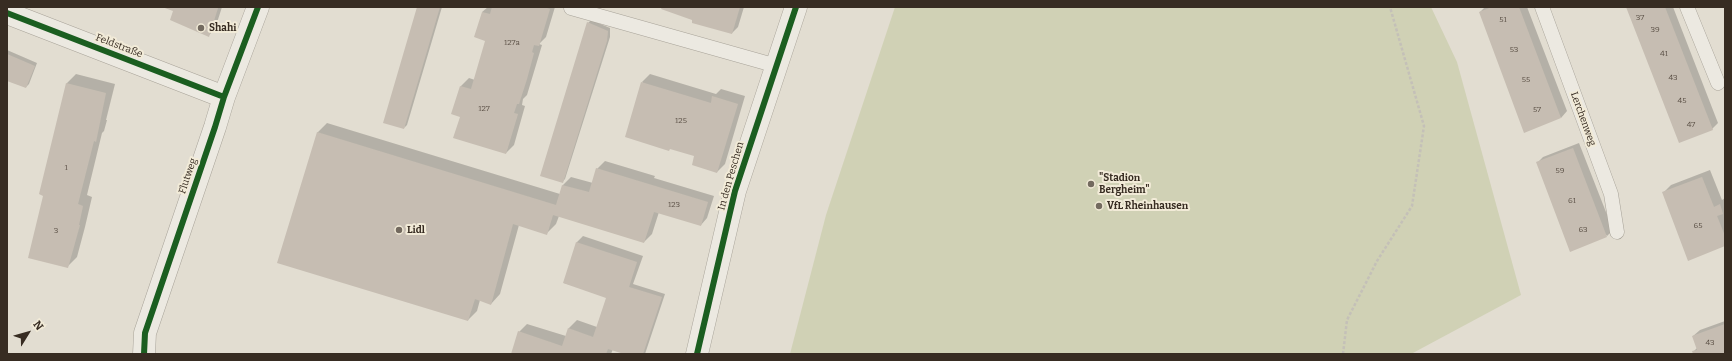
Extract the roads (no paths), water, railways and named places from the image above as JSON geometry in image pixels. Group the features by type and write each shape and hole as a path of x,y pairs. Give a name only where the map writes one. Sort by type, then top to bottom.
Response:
{"street":[{"name":"Flutweg","path":"144,354 145,333 224,97 258,7"},
{"name":"In den Peschen","path":"697,354 735,191 796,7"},
{"name":"Feldstraße","path":"11,11 224,97"}],"lane":[{"name":"Lerchenweg","path":"1542,7 1611,194 1617,232"},
{"path":"1687,7 1718,83"},
{"path":"571,8 777,66"}],"place":[{"name":"Shahi","path":"201,28"},
{"name":"\"Stadion Bergheim\"","path":"1091,184"},
{"name":"VfL Rheinhausen","path":"1099,206"},
{"name":"Lidl","path":"399,230"}]}
